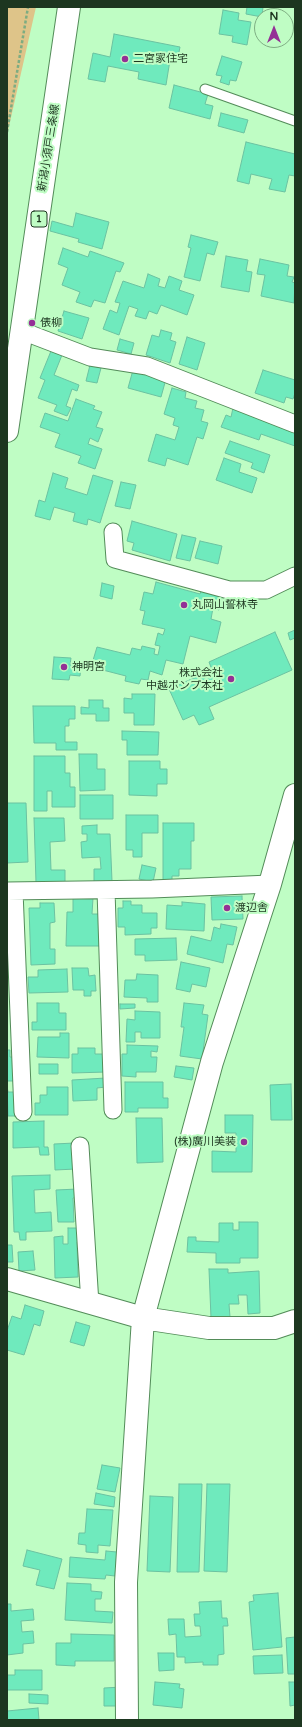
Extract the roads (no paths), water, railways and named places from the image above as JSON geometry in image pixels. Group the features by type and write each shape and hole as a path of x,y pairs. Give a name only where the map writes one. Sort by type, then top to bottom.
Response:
{"street":[{"name":"新潟小須戸三条線","path":"7,431 69,7"},
{"path":"22,331 90,357 147,366 295,424"},
{"path":"113,532 115,559 228,590 266,590 295,576"},
{"path":"127,1720 126,1582 143,1318 212,1062 270,884 295,795"},
{"path":"23,1112 10,891 106,890 270,884"},
{"path":"106,890 113,1110"},
{"path":"80,1146 90,1304"},
{"path":"7,1279 143,1318 209,1328 274,1328 295,1321"}],"lane":[{"path":"205,89 295,120"}],"place":[{"name":"二宮家住宅","path":"125,59"},
{"name":"俵柳","path":"32,323"},
{"name":"丸岡山誓林寺","path":"184,605"},
{"name":"神明宮","path":"64,667"},
{"name":"株式会社 中越ポンプ本社","path":"231,679"},
{"name":"渡辺舎","path":"227,908"},
{"name":"(株)廣川美装","path":"244,1142"}]}
